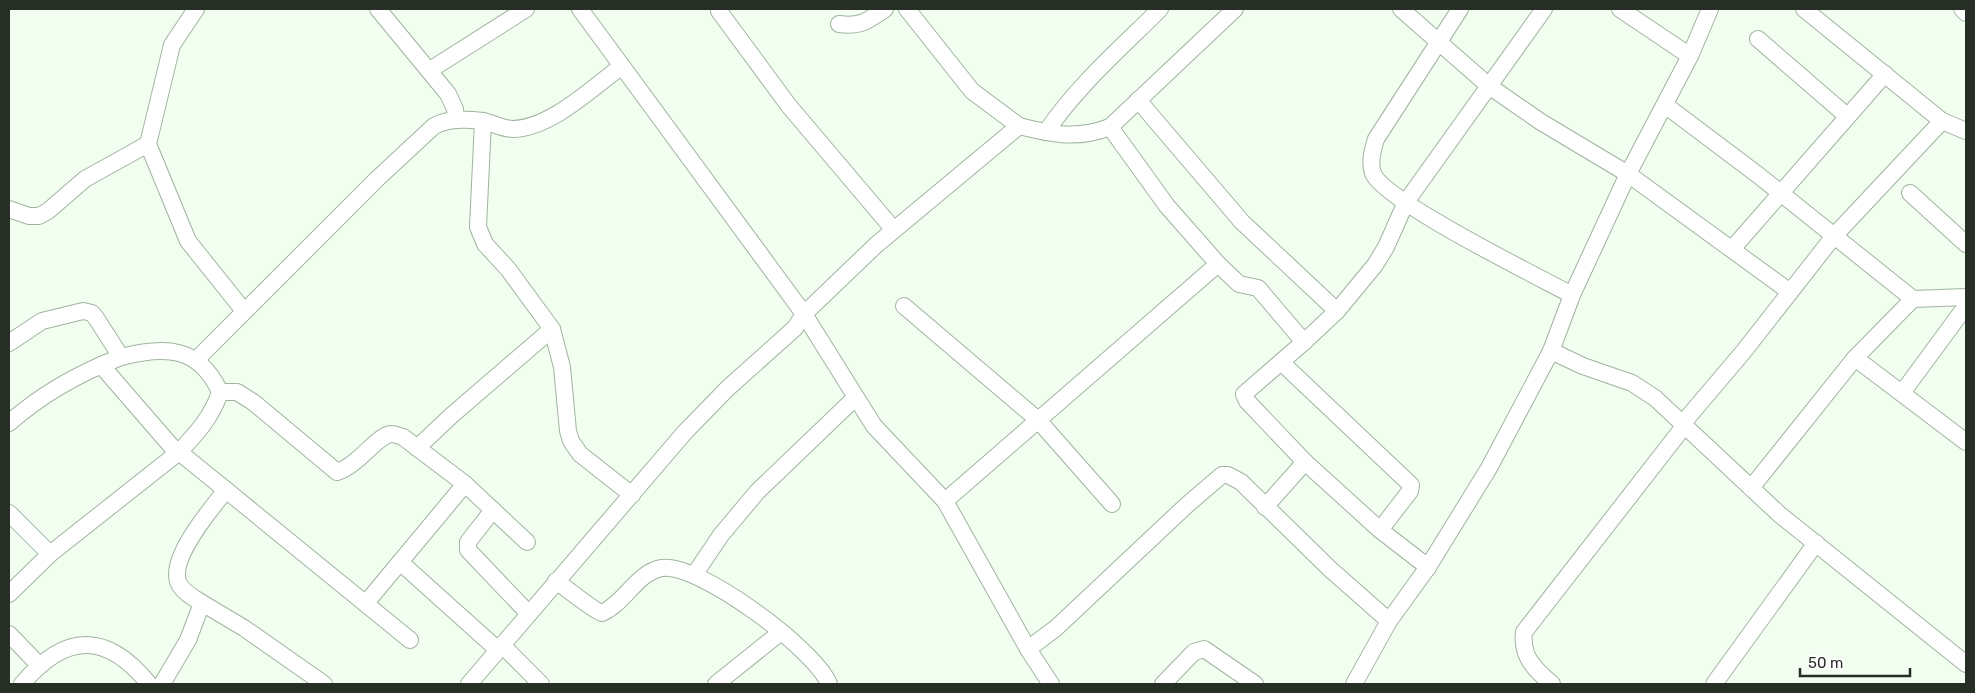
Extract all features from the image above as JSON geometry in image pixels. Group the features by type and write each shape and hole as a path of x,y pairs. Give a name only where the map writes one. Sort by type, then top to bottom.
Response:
{"street":[{"path":"196,9 172,45 148,144 188,241 244,311"},
{"path":"378,9 448,94 455,109 456,120"},
{"path":"430,70 526,9"},
{"path":"580,9 804,314 874,426 945,502 1028,650 1051,684"},
{"path":"839,24 854,26 866,22 885,9"},
{"path":"907,9 972,91 1019,126 1062,136 1085,135 1110,128 1235,9"},
{"path":"1046,132 1067,102 1086,81 1160,9"},
{"path":"1401,9 1489,86 1541,122 1628,174 1790,292"},
{"path":"1460,9 1376,139 1372,151 1373,173 1380,184 1434,221 1572,294"},
{"path":"1428,568 1380,530 1305,462 1244,398 1249,389 1337,311 1375,265 1386,247 1406,202 1544,9"},
{"path":"1620,9 1690,56"},
{"path":"1354,684 1389,622 1428,568 1489,468 1551,351 1572,294 1628,174 1690,56 1710,9"},
{"path":"1806,9 1942,120 1966,131"},
{"path":"1962,9 1966,13"},
{"path":"719,11 789,106 894,230"},
{"path":"1758,39 1847,116"},
{"path":"196,360 424,134 444,121 456,120 483,121 511,129 529,127 544,121 622,66"},
{"path":"1732,250 1779,193 1885,74"},
{"path":"1138,100 1242,222 1337,311"},
{"path":"1665,105 1913,299 1966,297"},
{"path":"1552,684 1536,670 1526,655 1523,644 1524,632 1684,424 1834,236 1942,120"},
{"path":"483,121 478,227 485,244 508,269 552,328 562,367 568,431 572,441 580,454 632,495"},
{"path":"469,684 685,432 728,388 795,328 804,314 894,230 1019,126"},
{"path":"1110,128 1167,206 1218,264 1239,284 1258,288 1304,342"},
{"path":"9,209 29,216 38,216 48,211 85,179 148,144"},
{"path":"1910,193 1966,244"},
{"path":"945,502 1218,264"},
{"path":"1751,488 1855,358 1913,299"},
{"path":"904,306 1038,420 1112,504"},
{"path":"1902,393 1966,306"},
{"path":"9,343 42,320 83,311 92,313 121,358"},
{"path":"417,448 452,414 552,328"},
{"path":"1551,351 1583,366 1632,383 1655,398 1751,488 1966,664"},
{"path":"9,423 34,401 60,385 101,365 147,352 186,354 196,360 213,377 220,392 216,405 203,427 179,453 50,554 9,594"},
{"path":"1855,358 1966,442"},
{"path":"1281,362 1410,485 1410,491 1380,530"},
{"path":"101,365 179,453 410,640"},
{"path":"220,392 237,392 253,402 337,472 346,470 380,440 392,434 403,437 465,484 527,542"},
{"path":"694,575 721,535 757,492 855,398"},
{"path":"1265,507 1305,462"},
{"path":"1028,650 1056,628 1194,498 1222,476 1228,475 1241,482 1265,507 1389,622"},
{"path":"366,603 465,484"},
{"path":"226,490 201,523 178,562 179,584 186,593 244,628 324,684"},
{"path":"493,510 468,542 468,550 529,614"},
{"path":"9,513 50,554"},
{"path":"1714,684 1816,543"},
{"path":"400,562 541,684"},
{"path":"556,581 580,596 591,608 602,613 649,572 672,567 682,569 768,620 824,672 829,684"},
{"path":"162,684 188,640 202,604"},
{"path":"716,684 781,632"},
{"path":"9,634 39,665"},
{"path":"22,684 39,665 65,649 87,643 107,649 139,672 149,684"},
{"path":"1163,684 1194,652 1204,648 1255,684"}]}
